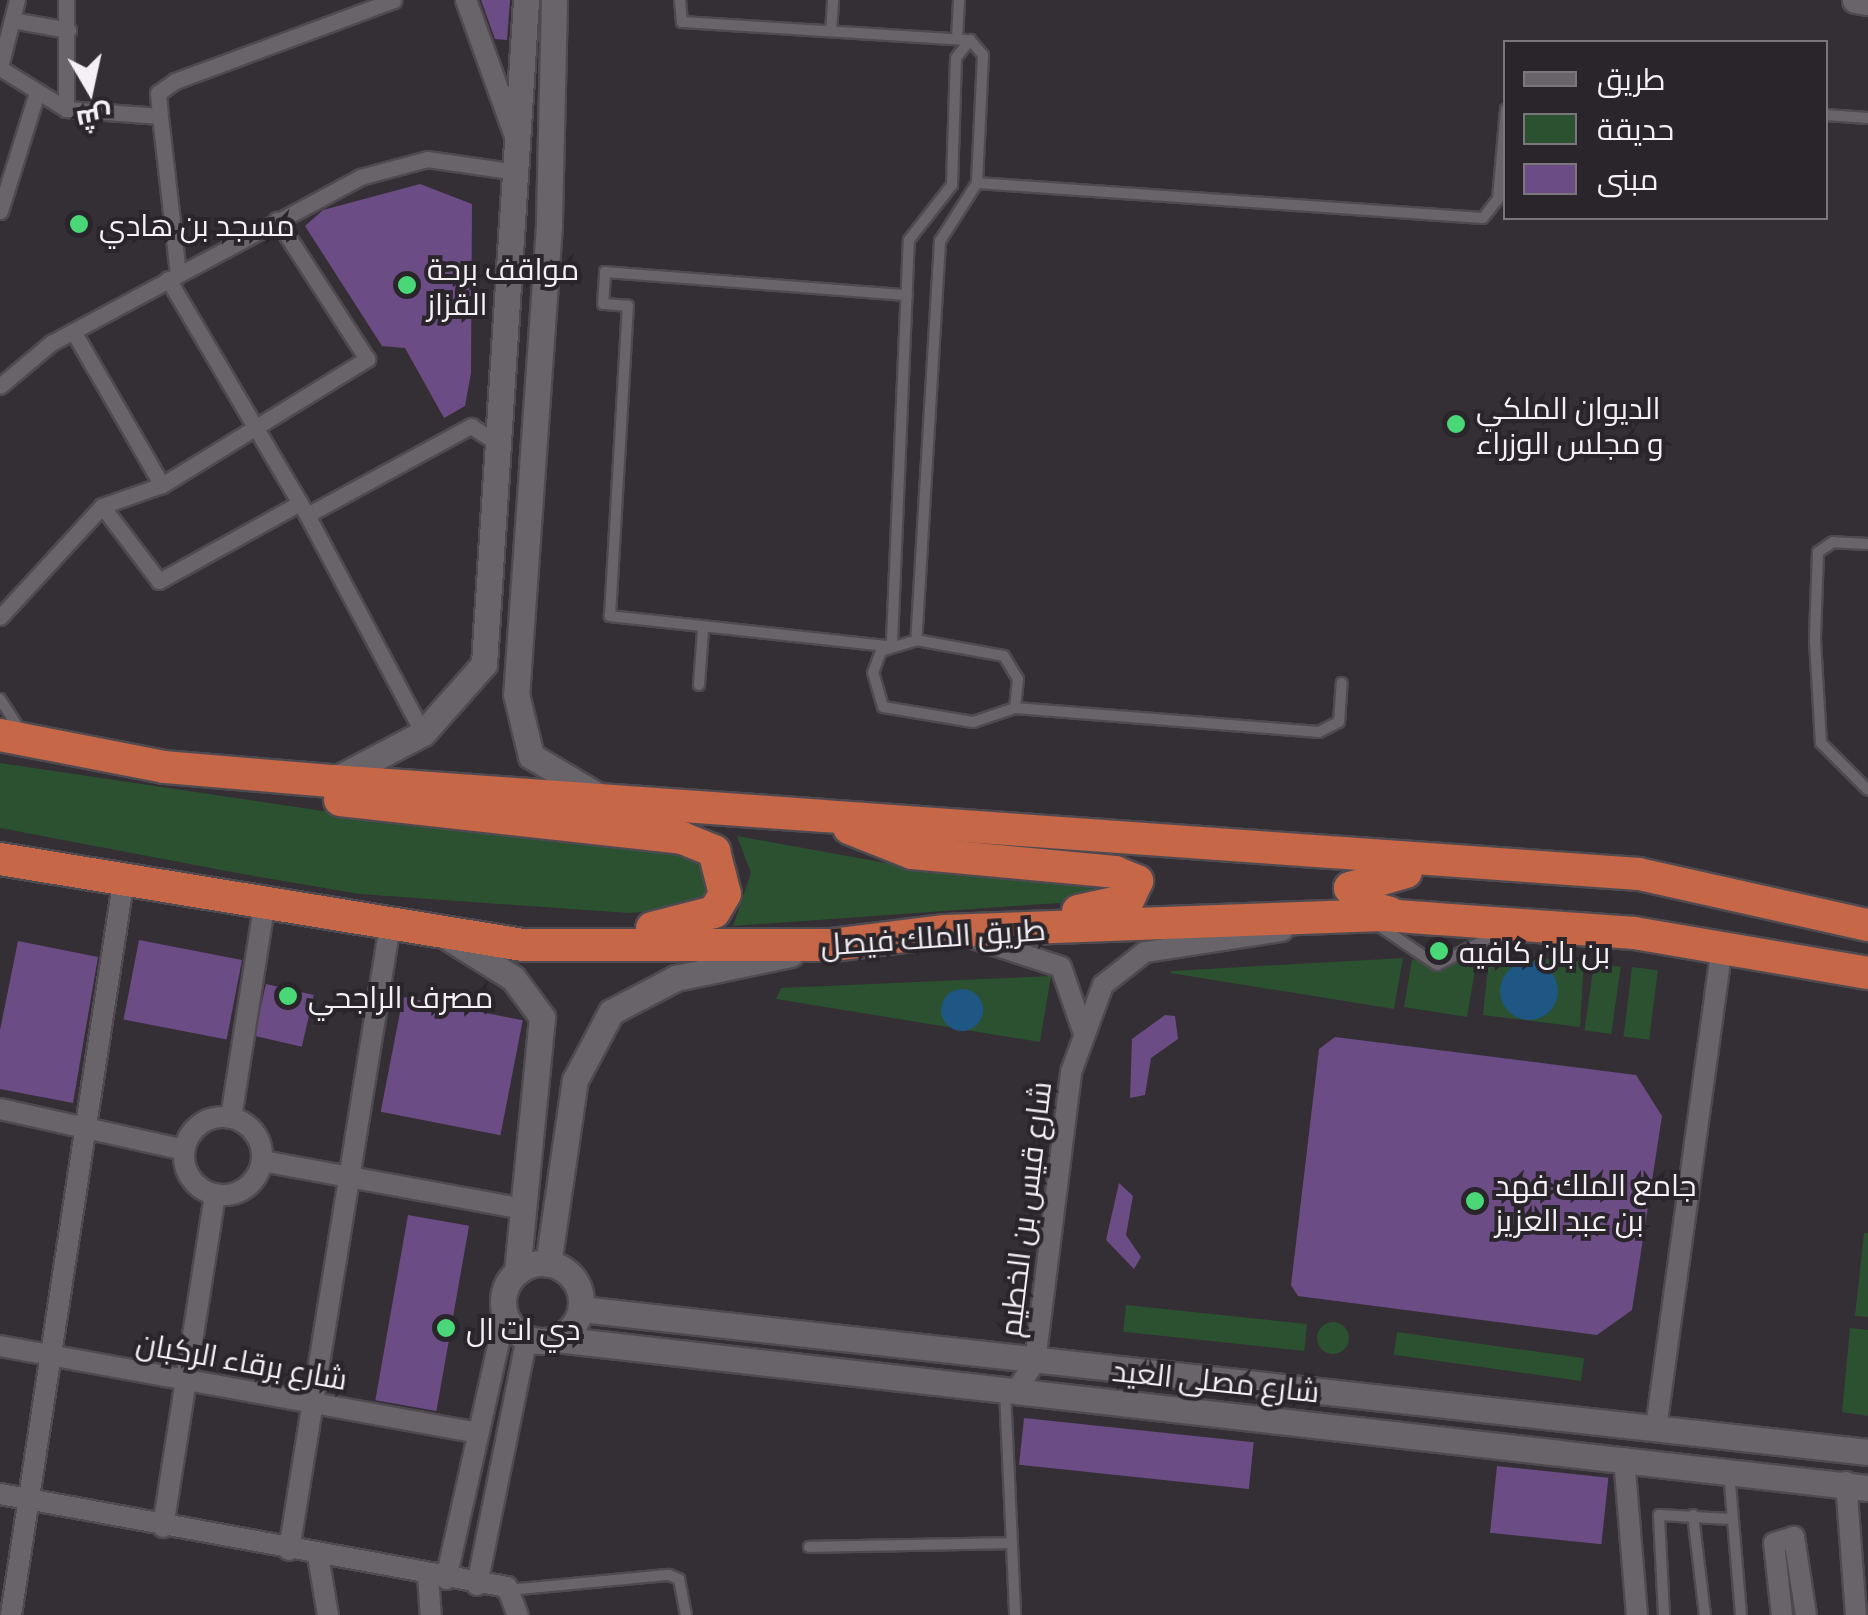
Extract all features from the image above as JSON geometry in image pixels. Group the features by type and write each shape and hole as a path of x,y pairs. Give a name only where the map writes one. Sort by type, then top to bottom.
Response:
{"highway":[{"path":"14,738 386,808 682,838 714,851 722,868 725,894 692,923 523,945"},
{"path":"164,767 1639,874 1868,924"},
{"path":"816,815 912,853 1115,872 1136,882 1128,900 980,930"},
{"name":"طريق الملك فيصل","path":"0,859 124,877 444,936 523,945 832,946 945,931 1402,916 1525,922 1722,948 1868,973"},
{"path":"1402,916 1366,906 1352,884 1504,865"}],"street":[{"path":"18,0 0,67 66,109 160,116"},
{"path":"66,0 66,109"},
{"path":"394,0 174,81 158,93 173,276 304,509 423,733"},
{"path":"466,0 518,160"},
{"path":"332,782 423,733 484,664 502,446 526,0"},
{"path":"554,0 549,225 516,694 531,756 604,799"},
{"path":"1855,0 1868,2"},
{"path":"12,20 68,30"},
{"path":"0,212 5,176 37,92"},
{"path":"0,386 72,331 360,177 427,159 518,160"},
{"path":"0,618 102,506 162,486 367,359 277,220"},
{"path":"72,331 162,486"},
{"path":"102,506 159,582 470,426 502,446"},
{"path":"11,1615 56,1357 82,1130 124,877"},
{"path":"232,1118 265,902"},
{"name":"شارع قيس بن الخطيم","path":"1011,1390 1035,1362 1062,1126 1083,1031 1103,985 1145,952 1357,917"},
{"path":"289,1550 390,925"},
{"path":"945,931 1060,968 1083,1031"},
{"path":"432,1615 437,1578 505,1315 504,1292 517,1272 542,1018 513,978 444,936"},
{"path":"548,1264 575,1080 611,1012 676,978 832,946"},
{"path":"1656,1428 1722,948"},
{"path":"0,1109 185,1150"},
{"path":"232,1118 258,1138 262,1161 241,1191 215,1194 194,1182 185,1150 198,1126 232,1118"},
{"path":"262,1161 523,1209"},
{"path":"164,1527 215,1194"},
{"path":"505,1315 526,1338 556,1339 581,1309 570,1274 548,1264 517,1272"},
{"name":"شارع مصلى العيد","path":"581,1309 1868,1452"},
{"path":"477,1585 526,1338"},
{"name":"شارع مصلى العيد","path":"556,1339 1857,1485"},
{"name":"شارع برقاء الركبان","path":"0,1346 474,1432"},
{"path":"1810,1478 1836,1464 1817,1446"},
{"path":"1624,1458 1638,1615"},
{"path":"1856,1615 1857,1485"},
{"path":"0,1494 30,1503 510,1590 518,1615"},
{"path":"1782,1615 1774,1542 1794,1538 1806,1615"},
{"path":"318,1556 328,1615"}],"lane":[{"path":"680,0 682,22 957,38 970,40 983,56 977,183 940,242 916,640"},
{"path":"831,31 834,0"},
{"path":"957,38 959,0"},
{"path":"970,40 956,58 955,175 909,240 889,644 875,693 900,716 987,722 1015,708 1318,732 1339,722 1342,683"},
{"path":"1828,115 1868,118"},
{"path":"977,183 1483,218 1498,199 1503,143"},
{"path":"907,295 605,272 603,304 628,306 608,611 614,620 889,644 916,640 1004,656 1018,679 1015,708"},
{"path":"1868,544 1834,542 1818,552 1815,640 1815,727 1828,754 1868,790"},
{"path":"699,686 703,630"},
{"path":"0,698 14,738"},
{"path":"1357,917 1437,966 1525,922"},
{"path":"1011,1390 1015,1615"},
{"path":"1729,1470 1730,1519 1741,1615"},
{"path":"1664,1615 1658,1515 1730,1519"},
{"path":"1693,1516 1704,1615"},
{"path":"809,1548 1011,1543"},
{"path":"510,1590 669,1575 679,1579 686,1615"}],"green space":[{"path":"0,763 452,830 692,850 712,870 712,890 694,908 628,913 360,894 237,873 0,828"},
{"path":"737,836 886,863 1032,872 1109,891 1099,900 733,926 751,873"},
{"path":"1466,956 1477,958 1467,1017 1404,1007 1412,959 1442,970"},
{"path":"1403,958 1394,1009 1170,973 1172,971"},
{"path":"1489,958 1584,959 1580,1027 1483,1015"},
{"path":"1594,963 1621,967 1611,1034 1585,1030"},
{"path":"1632,967 1658,970 1649,1040 1623,1036"},
{"path":"1051,976 1040,1042 776,999 781,988"},
{"path":"1864,1233 1868,1233 1868,1317 1855,1316"},
{"path":"1126,1305 1307,1324 1304,1351 1123,1332"},
{"path":"1333,1322 1344,1327 1349,1338 1344,1349 1333,1354 1322,1349 1317,1338 1322,1327"},
{"path":"1850,1328 1868,1330 1868,1416 1842,1412"},
{"path":"1397,1332 1584,1358 1581,1381 1394,1355"}],"water":[{"path":"1529,962 1550,970 1558,991 1550,1012 1529,1020 1508,1012 1500,991 1508,970"},
{"path":"962,989 977,995 983,1010 977,1025 962,1031 947,1025 941,1010 947,995"}],"building":[{"path":"481,0 510,0 507,40 495,39"},
{"name":"مواقف برحة القزاز","path":"420,184 472,204 471,373 465,406 444,418 405,348 382,346 305,226 323,210"},
{"path":"139,940 242,960 227,1040 124,1020"},
{"path":"18,941 98,957 73,1103 0,1089 0,1030"},
{"path":"266,984 314,995 302,1047 254,1036"},
{"path":"403,997 523,1020 500,1135 381,1112"},
{"path":"1165,1015 1175,1016 1178,1039 1151,1058 1145,1095 1130,1098 1132,1039"},
{"name":"جامع الملك فهد بن عبد العزيز","path":"1335,1037 1636,1075 1662,1116 1632,1310 1597,1335 1298,1296 1291,1285 1319,1049"},
{"path":"1119,1183 1133,1196 1126,1235 1141,1257 1134,1269 1106,1240"},
{"path":"408,1215 469,1226 436,1411 375,1400"},
{"path":"1024,1418 1254,1442 1249,1489 1019,1465"},
{"path":"1497,1466 1608,1478 1601,1544 1490,1533"}],"place":[{"name":"مسجد بن هادي","path":"79,224"},
{"name":"مواقف برحة القزاز","path":"407,285"},
{"name":"الديوان الملكي و مجلس الوزراء","path":"1456,424"},
{"name":"بن بان كافيه","path":"1439,951"},
{"name":"مصرف الراجحي","path":"288,996"},
{"name":"جامع الملك فهد بن عبد العزيز","path":"1475,1201"},
{"name":"دي ات ال","path":"446,1328"}]}
